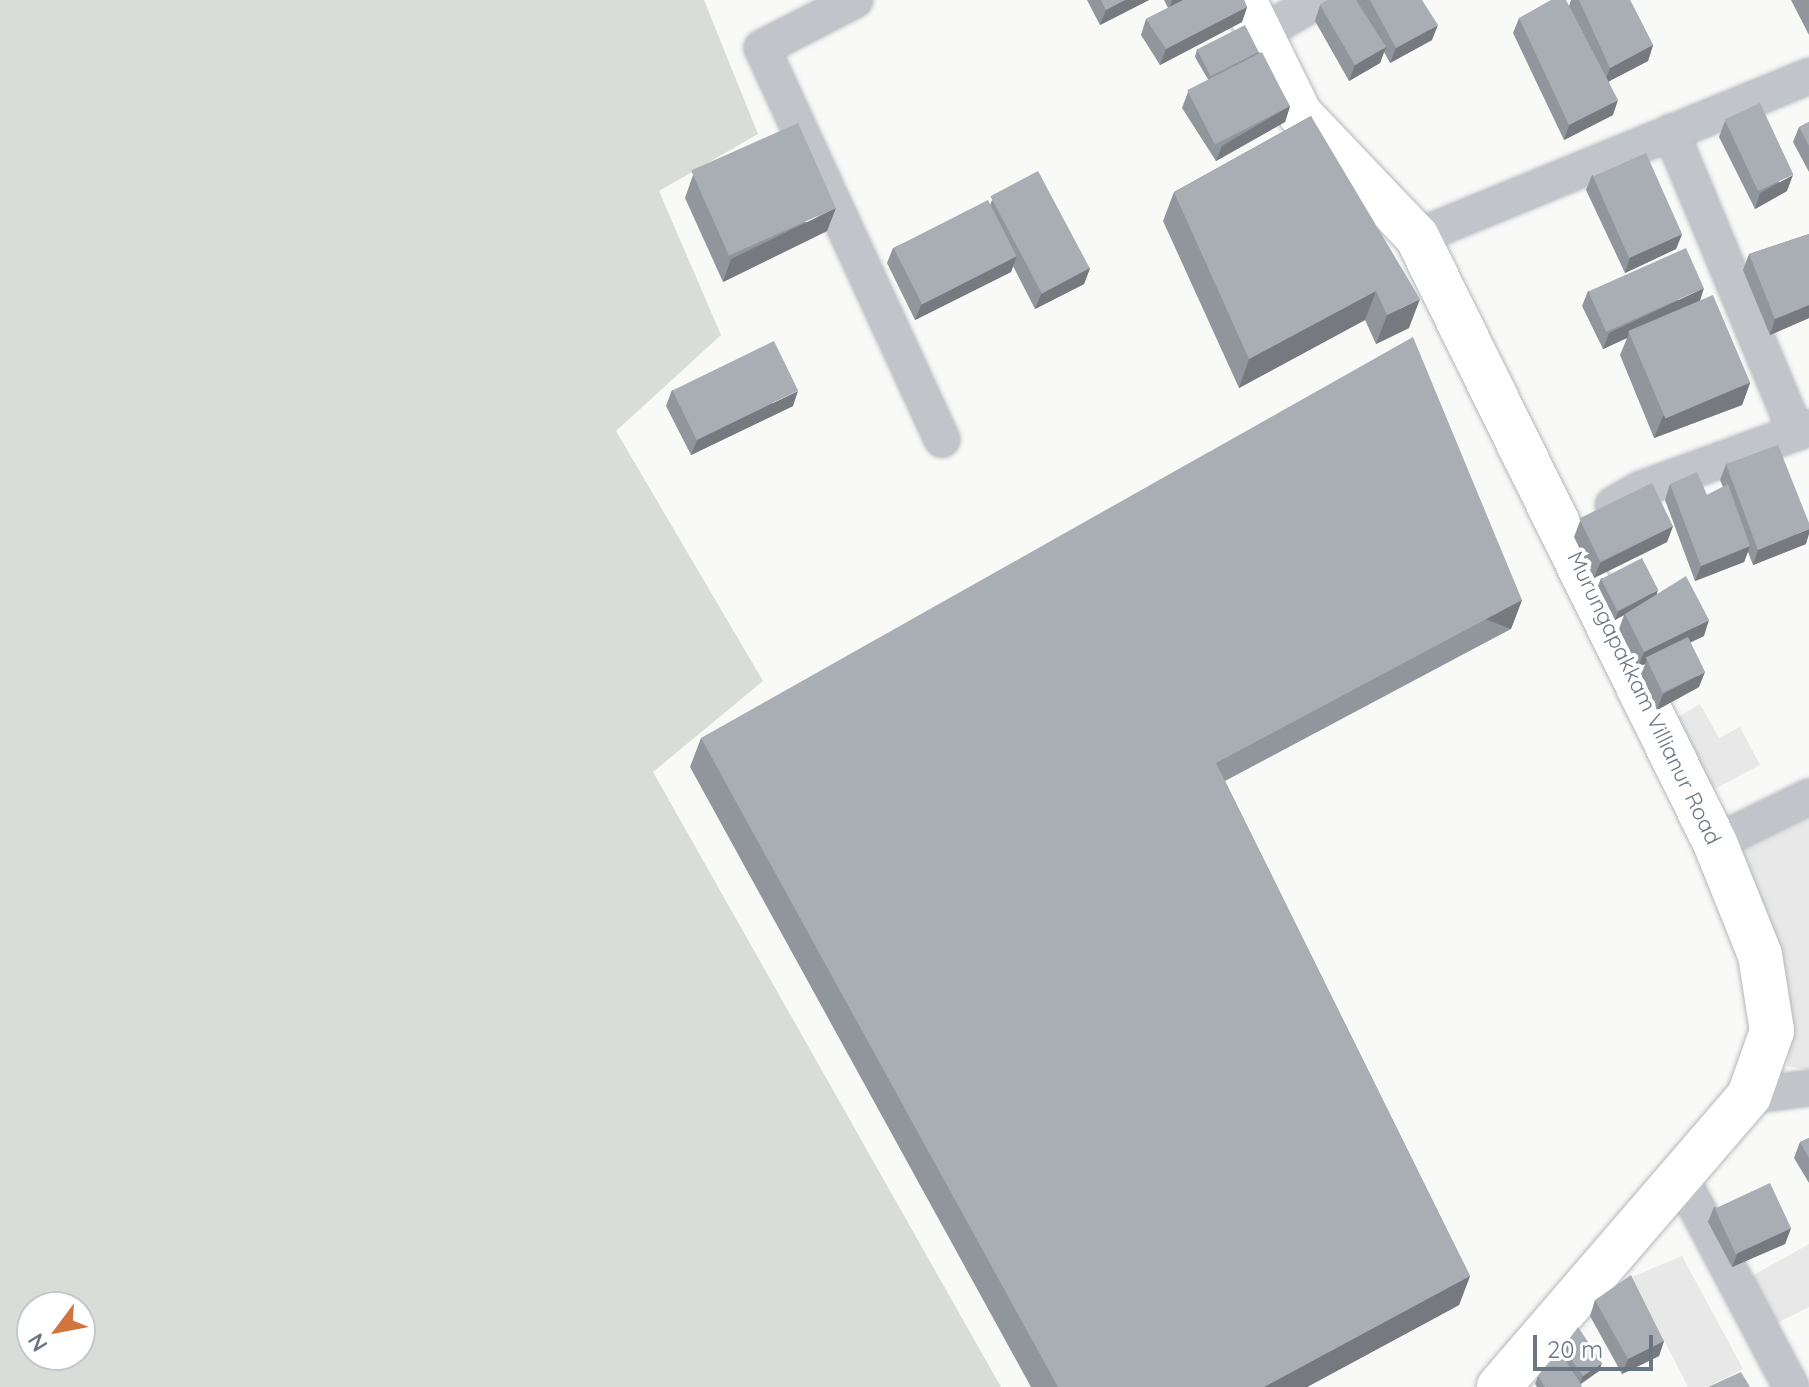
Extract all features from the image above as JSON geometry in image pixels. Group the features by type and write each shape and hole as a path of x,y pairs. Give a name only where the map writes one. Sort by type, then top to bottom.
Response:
{"main road":[{"name":"Murungapakkam Villianur Road","path":"1253,17 1300,114 1417,237 1715,843 1760,955 1772,1031 1749,1096 1682,1180 1499,1387"}],"street":[{"path":"855,0 762,48 942,440"},
{"path":"1253,17 1319,0"},
{"path":"1417,237 1809,76"},
{"path":"1564,533 1641,489 1802,430 1671,132"},
{"path":"1715,843 1809,797"},
{"path":"1749,1096 1809,1088"},
{"path":"1682,1180 1791,1387"}],"shaded area":[{"path":"0,0 704,0 758,134 659,191 721,335 616,431 763,681 653,772 1001,1387 0,1387"},
{"path":"1700,704 1719,738 1740,727 1760,765 1700,797 1664,725"},
{"path":"1809,812 1809,1070 1787,1066 1792,1030 1729,851"},
{"path":"1809,1244 1809,1307 1767,1328 1743,1281"},
{"path":"1682,1256 1743,1369 1707,1387 1688,1387 1632,1277"}],"building":[{"path":"1101,0 1125,0 1106,10"},
{"path":"1183,0 1244,0 1247,7 1166,49 1146,19"},
{"path":"1328,0 1356,0 1386,47 1355,65 1320,5"},
{"path":"1370,0 1422,0 1438,25 1396,48"},
{"path":"1551,0 1566,0 1618,100 1569,125 1519,18"},
{"path":"1579,0 1630,0 1653,45 1610,68"},
{"path":"1245,25 1259,52 1211,76 1197,50"},
{"path":"1262,52 1290,106 1215,144 1187,90"},
{"path":"1760,103 1793,175 1758,191 1725,119"},
{"path":"1311,116 1420,299 1387,315 1376,291 1249,359 1174,192"},
{"path":"1809,122 1809,146 1799,127"},
{"path":"798,123 836,208 729,256 691,171"},
{"path":"1646,153 1682,234 1629,258 1593,177"},
{"path":"1038,171 1090,268 1042,293 990,196"},
{"path":"988,200 1017,256 922,304 894,248"},
{"path":"1809,234 1809,305 1775,319 1749,254"},
{"path":"1686,248 1704,288 1606,332 1588,292"},
{"path":"1713,295 1750,382 1665,418 1628,331"},
{"path":"1413,337 1522,600 1216,763 1470,1276 1264,1387 1058,1387 701,738"},
{"path":"774,341 798,390 697,440 672,391"},
{"path":"1778,445 1809,529 1758,550 1726,464"},
{"path":"1697,472 1707,495 1728,484 1750,546 1701,566 1670,484"},
{"path":"1652,483 1673,526 1600,562 1579,519"},
{"path":"1642,558 1658,590 1617,611 1601,579"},
{"path":"1686,576 1709,620 1644,652 1625,614"},
{"path":"1688,637 1705,672 1663,693 1646,658"},
{"path":"1809,1138 1809,1158 1800,1142"},
{"path":"1770,1183 1791,1228 1736,1254 1715,1209"},
{"path":"1631,1275 1664,1341 1628,1359 1595,1300"},
{"path":"1578,1327 1602,1363 1583,1376 1568,1355 1574,1351 1567,1342"},
{"path":"1559,1350 1581,1387 1545,1387 1538,1376"},
{"path":"1741,1372 1750,1387 1708,1387"}]}
